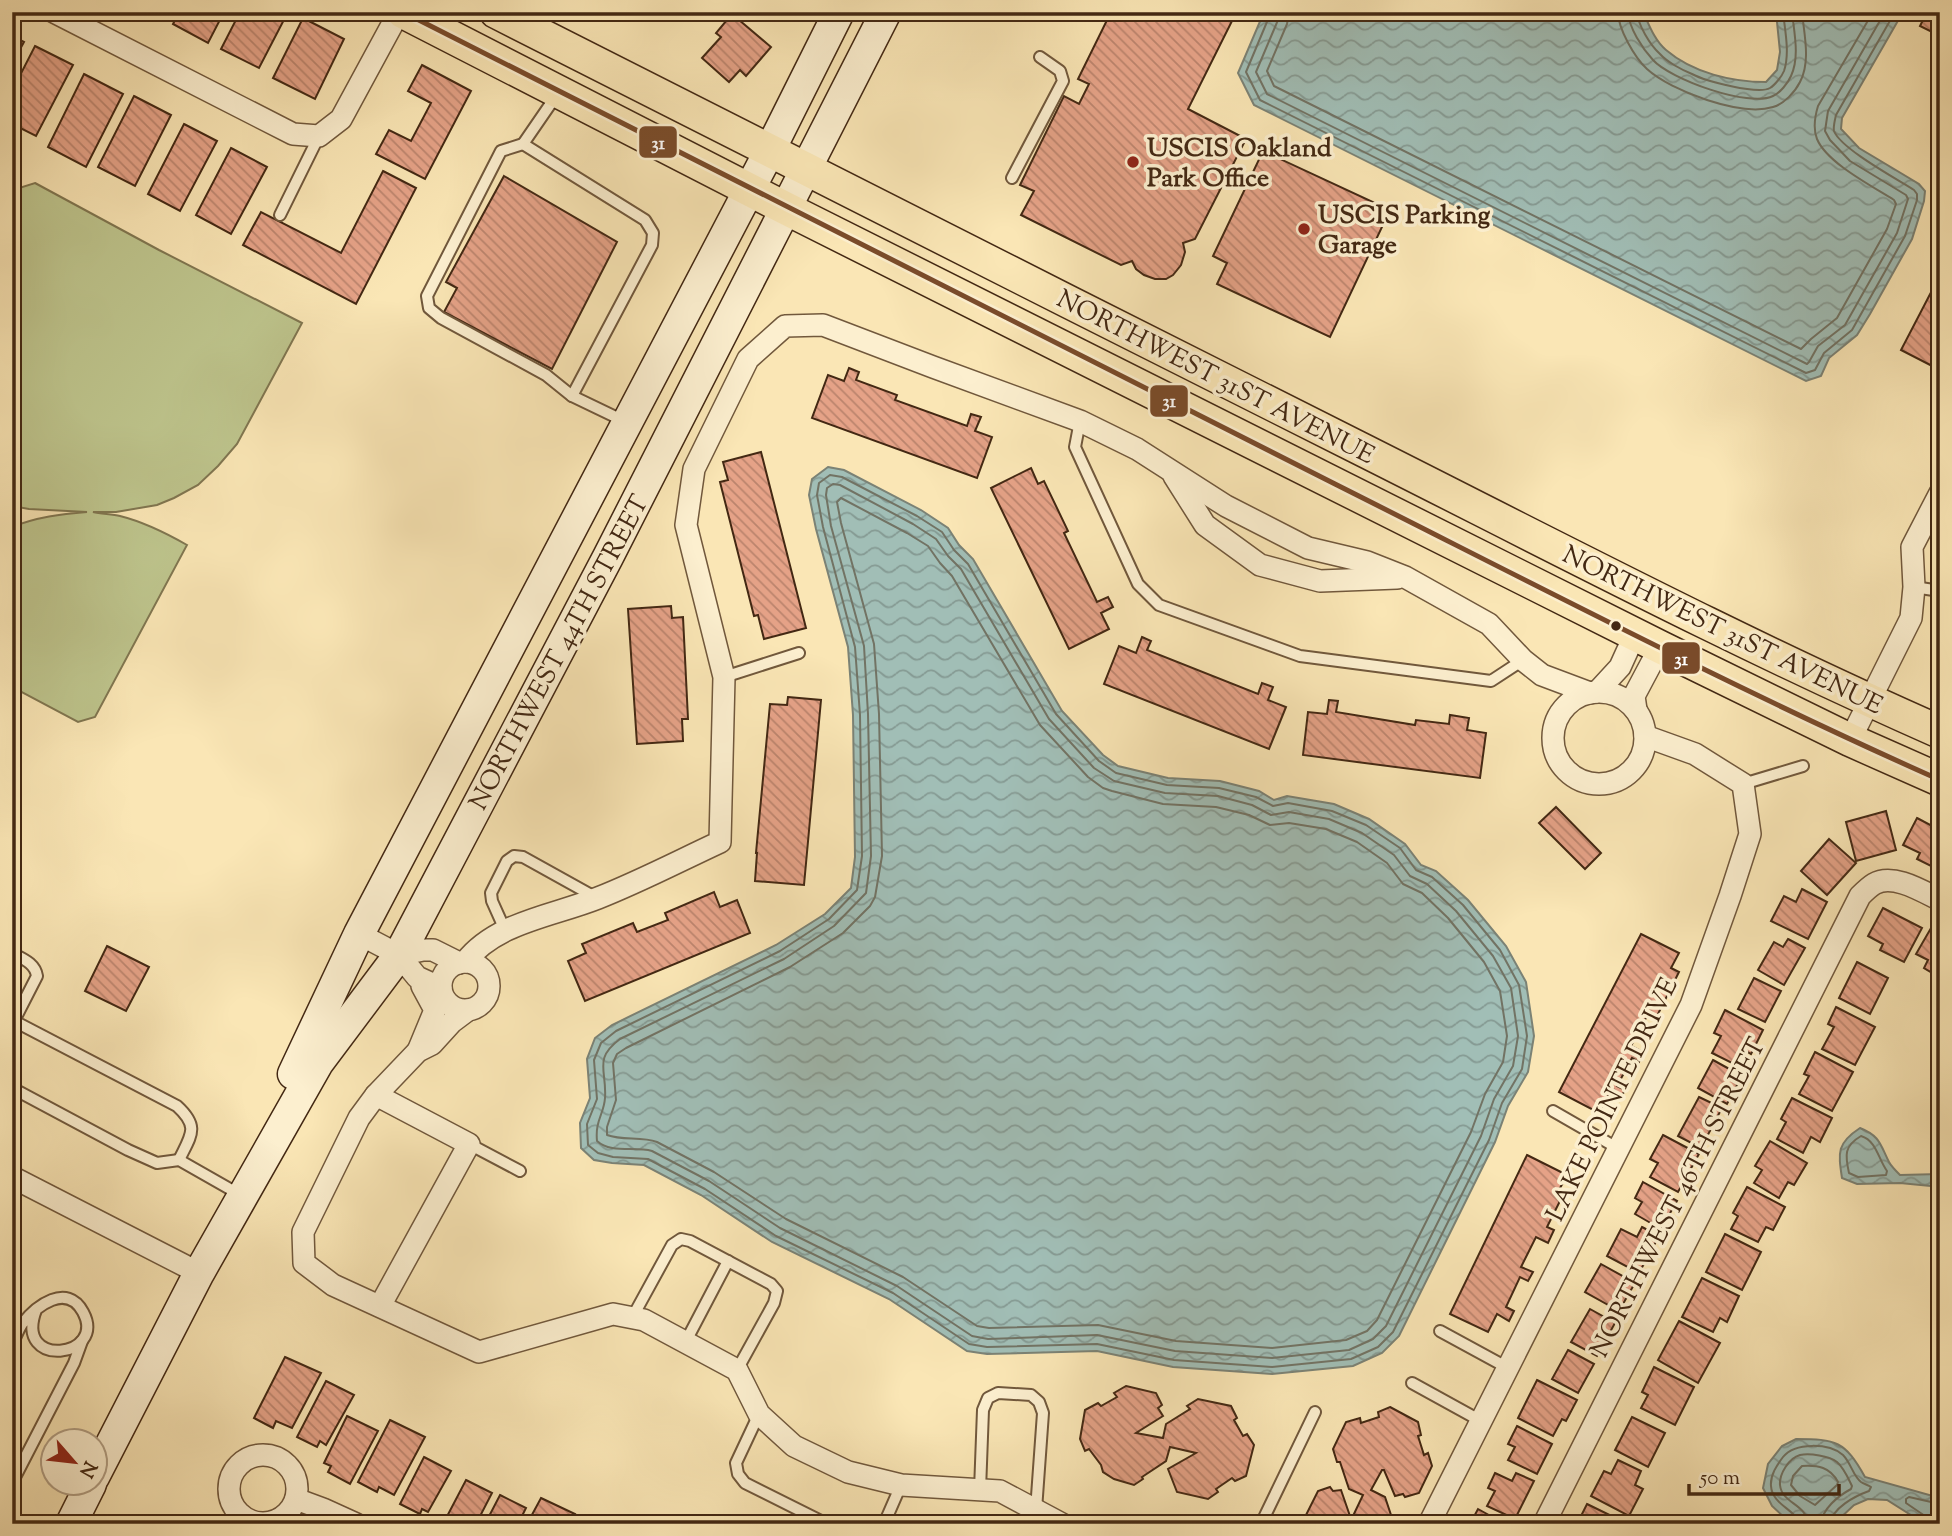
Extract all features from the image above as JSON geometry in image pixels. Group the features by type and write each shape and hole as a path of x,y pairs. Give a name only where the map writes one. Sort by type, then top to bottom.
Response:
{"main road":[{"name":"NORTHWEST 31ST AVENUE","path":"401,12 749,190 1647,640 1850,740 1940,780"},
{"name":"NORTHWEST 31ST AVENUE","path":"496,12 1666,602 1869,701 1940,732"}],"street":[{"path":"54,12 293,134 319,136 341,119 401,12"},
{"name":"NORTHWEST 44TH STREET","path":"108,1450 199,1273 359,934 569,537 839,12"},
{"name":"NORTHWEST 44TH STREET","path":"199,1273 318,1063 408,966 608,557 886,12"},
{"path":"1062,1524 1000,1491 901,1485 848,1472 794,1446 759,1414 737,1370 645,1320 613,1314 479,1352 333,1284 304,1263 303,1232 359,1118 376,1095 451,1014 461,1010 449,1005 442,995 441,982 447,970 462,963 474,951 505,930 598,898 720,842 724,677 686,525 694,469 748,359 786,326 823,325 1080,421 1137,449 1226,506 1308,548 1367,562 1405,578 1489,624 1523,660 1542,675 1553,691 1560,713"},
{"path":"1171,471 1205,525 1260,565 1320,581 1405,578"},
{"path":"1850,740 1911,618 1914,587 1912,547 1940,493"},
{"path":"1647,640 1634,696 1645,736 1641,758 1632,771 1616,782 1604,785 1588,784 1577,779 1559,762 1554,746 1553,733 1560,713 1572,701 1593,693 1647,640"},
{"path":"1542,675 1593,693 1612,694 1622,698 1636,710"},
{"path":"1645,736 1695,754 1743,784"},
{"name":"LAKE POINTE DRIVE","path":"1429,1524 1691,1005 1750,834 1743,784"},
{"name":"NORTHWEST 46TH STREET","path":"1544,1524 1860,896 1883,880 1897,881 1940,900"},
{"path":"485,973 495,944 505,930"},
{"path":"359,934 441,988"},
{"path":"408,966 423,950 433,950 462,963 476,965 485,973 489,986 485,1000 480,1005 451,1014"},
{"path":"408,966 451,1014"},
{"path":"376,1095 469,1144 380,1306"},
{"path":"12,1177 199,1273"},
{"path":"71,1524 84,1498"},
{"path":"296,1499 356,1524"}],"lane":[{"path":"1012,178 1063,81 1060,71 1041,57"},
{"path":"559,92 523,145 501,151 427,296 429,308 441,318 546,375 572,396 627,422"},
{"path":"280,215 319,136"},
{"path":"523,145 645,220 653,233 652,245 572,396"},
{"path":"1080,421 1074,447 1138,584 1159,605 1300,656 1491,681 1523,660"},
{"path":"1914,587 1940,591"},
{"path":"724,677 799,653"},
{"path":"1743,784 1803,766"},
{"path":"505,930 492,901 491,892 507,861 514,856 523,858 598,898"},
{"path":"12,953 32,964 37,976 13,1021 177,1106 186,1114 192,1125 192,1132 179,1160"},
{"path":"12,1088 128,1150 157,1163 179,1160 237,1193"},
{"path":"1553,1111 1619,1149"},
{"path":"469,1144 520,1171"},
{"path":"632,1318 673,1245 681,1239 690,1241 771,1284 777,1291 774,1303 737,1370"},
{"path":"685,1342 728,1261"},
{"path":"12,1343 23,1324 44,1303 53,1298 64,1298 82,1309 86,1329 74,1363 12,1483"},
{"path":"36,1310 32,1320 33,1331 37,1341 45,1348 54,1352 65,1352 75,1347 82,1339"},
{"path":"1440,1331 1508,1368"},
{"path":"1412,1383 1481,1421"},
{"path":"980,1490 983,1410 988,1398 998,1393 1031,1395 1039,1402 1043,1413 1036,1510"},
{"path":"1261,1524 1315,1412"},
{"path":"759,1414 736,1463 738,1474 745,1483 827,1524"},
{"path":"884,1524 901,1485"}],"green space":[{"path":"35,183 302,323 237,444 198,485 157,505 116,512 93,512 138,521 187,545 95,717 78,722 12,687 12,527 49,516 87,512 12,506 12,200 19,188"}],"water":[{"path":"1264,12 1643,12 1662,46 1688,65 1713,75 1766,82 1777,70 1780,52 1776,12 1903,12 1842,118 1841,129 1859,148 1919,184 1925,191 1912,239 1857,335 1829,358 1821,376 1806,381 1254,105 1238,73"},
{"path":"828,467 844,470 921,510 948,528 959,545 973,559 1062,711 1103,755 1118,766 1168,778 1220,781 1259,791 1274,800 1287,796 1334,804 1369,819 1405,844 1421,865 1436,871 1468,900 1506,946 1526,982 1534,1036 1528,1072 1508,1106 1495,1142 1399,1336 1382,1353 1353,1366 1272,1374 1173,1367 1097,1351 987,1354 967,1351 889,1299 772,1242 701,1195 644,1165 594,1160 581,1148 580,1123 590,1098 587,1059 595,1038 612,1025 776,945 825,914 851,888 855,857 853,715 848,647 809,495 812,479"},
{"path":"1860,1128 1876,1138 1890,1164 1900,1175 1940,1174 1940,1187 1900,1183 1857,1184 1842,1178 1841,1149 1847,1138"},
{"path":"1796,1439 1838,1444 1851,1456 1865,1477 1940,1498 1940,1524 1922,1522 1887,1500 1868,1499 1854,1505 1837,1521 1827,1524 1801,1524 1786,1519 1772,1506 1763,1488 1768,1464 1782,1446"}],"building":[{"path":"179,12 224,12 208,43 173,24"},
{"path":"240,12 288,12 259,68 221,49"},
{"name":"USCIS Oakland Park Office","path":"1111,12 1219,12 1233,19 1188,109 1246,139 1195,239 1183,243 1185,252 1181,265 1166,279 1144,275 1136,269 1132,261 1121,265 1021,215 1034,191 1020,185 1064,96 1079,104 1089,84 1078,79"},
{"path":"1927,12 1940,12 1940,36 1920,26"},
{"path":"732,14 771,47 746,76 740,70 729,82 702,58 721,37 716,33"},
{"path":"303,18 344,39 315,99 273,78"},
{"path":"12,36 24,42 12,64"},
{"path":"35,46 73,65 36,136 12,124 12,91"},
{"path":"422,65 471,91 425,179 376,154 389,130 411,141 431,103 408,91"},
{"path":"84,74 123,94 86,167 48,147"},
{"path":"134,96 171,115 135,186 98,167"},
{"path":"184,124 217,141 180,211 148,194"},
{"path":"231,148 267,167 231,234 196,215"},
{"name":"USCIS Parking Garage","path":"1263,151 1390,210 1330,337 1217,284 1227,263 1213,256"},
{"path":"383,171 416,188 356,304 243,245 261,212 341,253"},
{"path":"504,176 617,242 552,369 444,312 457,288 446,282"},
{"path":"1940,275 1940,370 1901,350"},
{"path":"849,368 859,372 856,380 897,395 895,400 967,426 971,414 981,417 975,431 992,437 977,478 812,418 828,375 844,381"},
{"path":"761,452 806,628 764,639 758,615 754,616 720,482 728,480 723,462"},
{"path":"1031,468 1038,484 1044,481 1068,531 1064,533 1097,602 1108,597 1113,607 1101,613 1109,629 1069,649 991,488"},
{"path":"671,606 672,618 683,617 688,719 682,719 683,741 637,744 628,609"},
{"path":"1142,637 1151,641 1147,650 1258,694 1262,683 1273,687 1268,700 1286,707 1269,749 1104,684 1119,646 1136,653"},
{"path":"788,697 821,700 804,885 755,881 770,704 787,705"},
{"path":"1329,700 1338,701 1336,712 1415,725 1416,720 1449,724 1450,715 1469,718 1467,730 1486,733 1480,778 1303,755 1308,712 1327,714"},
{"path":"1556,807 1601,853 1585,869 1539,823"},
{"path":"1886,811 1896,850 1856,861 1846,822"},
{"path":"1917,818 1940,830 1939,870 1917,859 1920,853 1903,845"},
{"path":"1829,839 1856,863 1827,895 1801,871"},
{"path":"1802,889 1827,902 1808,939 1771,921 1784,896 1796,902"},
{"path":"714,892 720,907 737,900 750,933 585,1001 568,961 586,953 582,944 633,923 637,932 668,920 665,913"},
{"path":"1883,908 1922,928 1904,962 1880,950 1883,944 1868,936"},
{"path":"1931,928 1940,933 1939,977 1924,968 1928,960 1916,954"},
{"path":"1641,934 1679,953 1671,968 1679,972 1655,1020 1647,1016 1631,1046 1643,1052 1639,1062 1632,1058 1617,1086 1625,1090 1619,1101 1608,1095 1599,1113 1559,1092"},
{"path":"1788,939 1805,948 1784,985 1758,970 1774,942 1783,947"},
{"path":"107,946 149,967 126,1011 85,991"},
{"path":"1857,962 1888,978 1870,1014 1839,998"},
{"path":"1754,978 1781,991 1765,1022 1738,1009"},
{"path":"1836,1007 1875,1027 1855,1065 1822,1049 1834,1027 1828,1024"},
{"path":"1725,1010 1763,1030 1751,1054 1746,1051 1738,1066 1712,1053 1721,1036 1714,1033"},
{"path":"1815,1052 1853,1072 1832,1111 1799,1094 1809,1076 1804,1074"},
{"path":"1713,1060 1742,1076 1727,1104 1698,1088"},
{"path":"1699,1097 1722,1108 1701,1148 1678,1136"},
{"path":"1792,1098 1832,1118 1820,1142 1811,1137 1803,1153 1777,1139 1786,1122 1781,1119"},
{"path":"1663,1135 1699,1154 1678,1192 1650,1177 1658,1163 1650,1159"},
{"path":"1770,1141 1807,1163 1794,1185 1788,1182 1779,1198 1754,1183 1762,1170 1755,1166"},
{"path":"1527,1155 1567,1175 1558,1192 1563,1195 1547,1227 1554,1230 1548,1243 1536,1237 1521,1267 1533,1272 1528,1281 1520,1277 1506,1307 1514,1311 1509,1321 1497,1314 1488,1332 1450,1314"},
{"path":"1643,1182 1677,1201 1661,1229 1635,1214 1642,1202 1635,1198"},
{"path":"1747,1187 1785,1207 1773,1230 1766,1227 1758,1242 1731,1229 1738,1216 1733,1213"},
{"path":"1642,1227 1659,1236 1639,1273 1607,1256 1621,1229 1637,1237"},
{"path":"1725,1234 1761,1252 1742,1290 1706,1272"},
{"path":"1601,1264 1635,1283 1619,1311 1585,1292"},
{"path":"1702,1278 1739,1296 1727,1322 1720,1318 1713,1332 1682,1317"},
{"path":"1590,1309 1615,1323 1597,1356 1571,1342"},
{"path":"1679,1321 1720,1343 1698,1383 1658,1360"},
{"path":"1568,1350 1594,1364 1578,1393 1552,1379"},
{"path":"285,1357 321,1373 292,1428 276,1421 273,1428 254,1418"},
{"path":"1654,1367 1694,1387 1675,1425 1641,1408 1648,1395 1642,1392"},
{"path":"1537,1380 1577,1400 1566,1421 1562,1419 1553,1436 1518,1418"},
{"path":"326,1381 354,1395 326,1445 320,1441 317,1447 297,1437"},
{"path":"1126,1386 1156,1393 1162,1405 1158,1408 1163,1416 1136,1433 1163,1438 1166,1424 1190,1409 1187,1406 1198,1399 1231,1406 1237,1418 1234,1420 1243,1436 1247,1434 1254,1445 1246,1476 1235,1481 1232,1478 1216,1489 1218,1492 1208,1499 1177,1492 1168,1469 1196,1453 1170,1447 1166,1461 1134,1485 1114,1479 1103,1472 1089,1449 1085,1451 1080,1439 1085,1410 1098,1403 1101,1406 1117,1397 1114,1393"},
{"path":"1390,1407 1418,1422 1421,1435 1418,1436 1424,1455 1428,1453 1432,1466 1419,1493 1405,1497 1403,1494 1395,1496 1382,1470 1371,1490 1385,1497 1394,1524 1306,1524 1304,1519 1318,1491 1330,1487 1333,1491 1341,1490 1350,1516 1353,1516 1363,1495 1349,1489 1333,1449 1346,1422 1360,1418 1361,1423 1379,1417 1378,1412"},
{"path":"347,1416 378,1431 350,1484 328,1472 331,1466 324,1463"},
{"path":"1632,1417 1665,1433 1648,1467 1615,1450"},
{"path":"390,1420 425,1437 394,1495 379,1487 377,1492 358,1482"},
{"path":"1517,1426 1552,1444 1537,1474 1508,1460 1515,1447 1508,1444"},
{"path":"424,1457 451,1471 428,1512 422,1509 420,1514 400,1504"},
{"path":"1618,1460 1641,1471 1635,1485 1643,1489 1629,1516 1591,1496 1604,1471 1611,1474"},
{"path":"1495,1473 1512,1481 1516,1473 1534,1481 1515,1519 1487,1506 1495,1491 1488,1488"},
{"path":"466,1480 492,1493 476,1524 443,1524"},
{"path":"500,1495 526,1508 518,1524 485,1524"},
{"path":"541,1498 575,1514 570,1524 527,1524"},
{"path":"1587,1504 1622,1521 1621,1524 1577,1524"},
{"path":"1478,1509 1505,1524 1470,1524"}],"transit line":[{"name":"31","path":"403,12 1636,636 1787,710 1940,780"}],"place":[{"name":"USCIS Oakland Park Office","path":"1133,162"},
{"name":"USCIS Parking Garage","path":"1304,229"}]}
